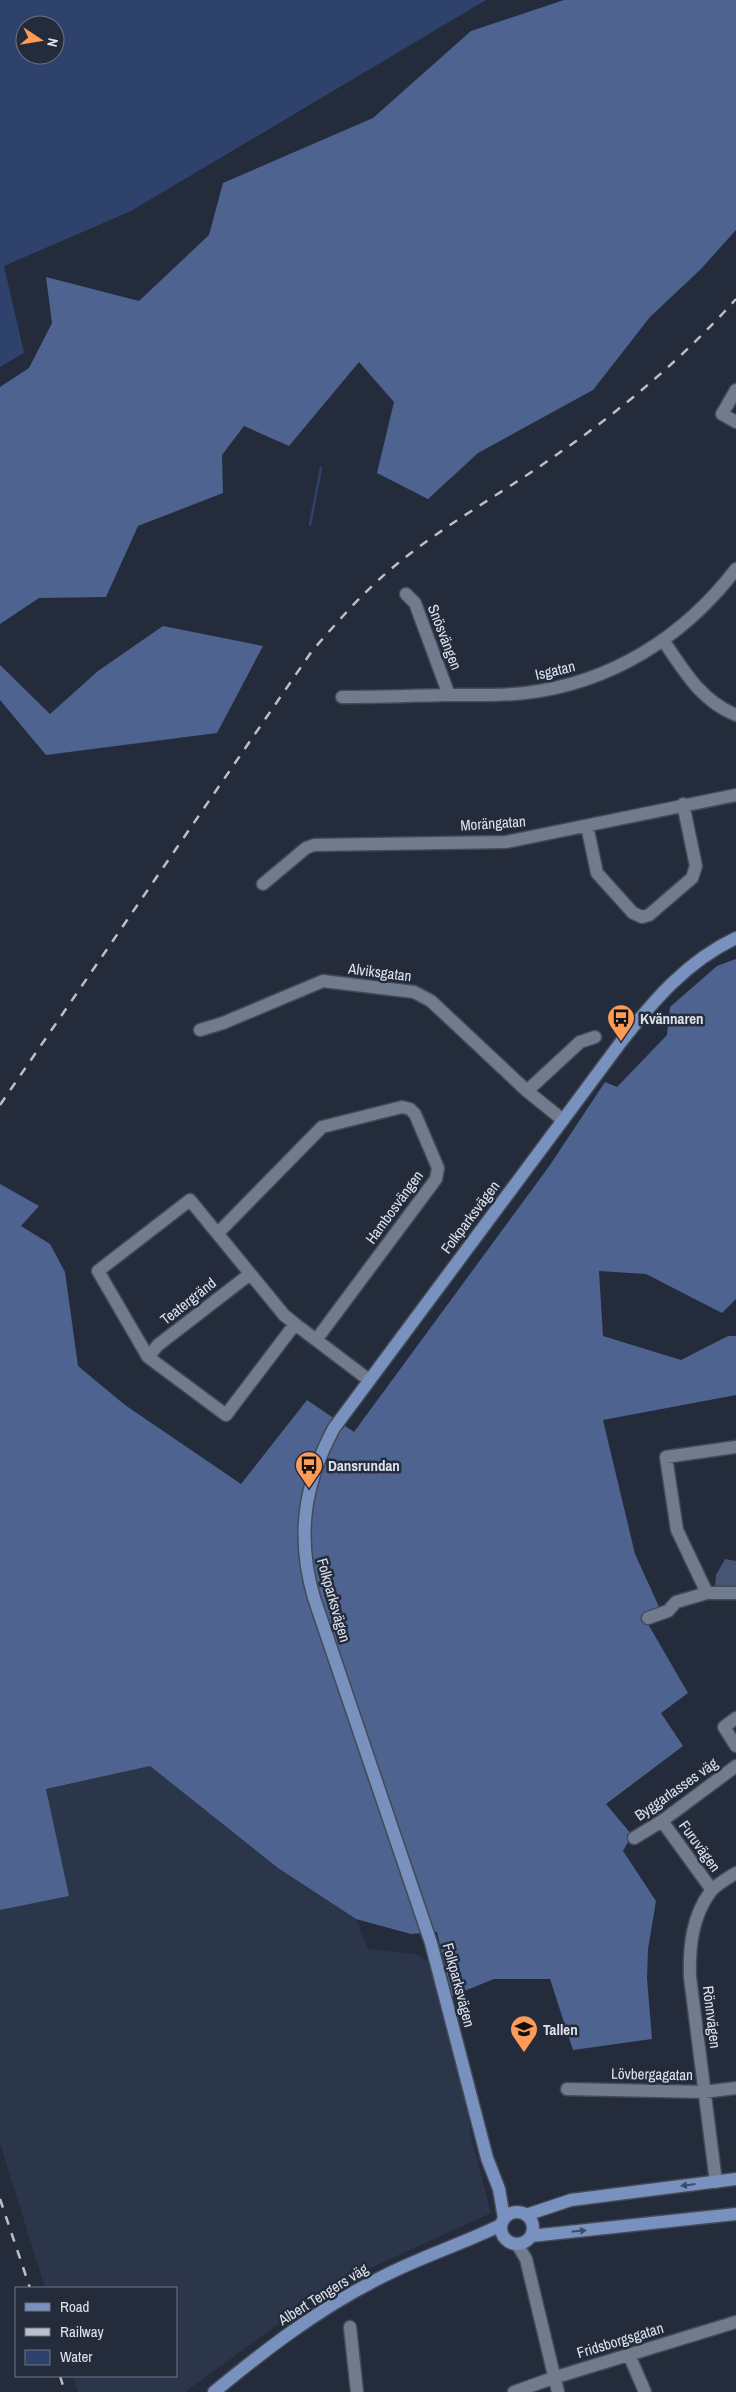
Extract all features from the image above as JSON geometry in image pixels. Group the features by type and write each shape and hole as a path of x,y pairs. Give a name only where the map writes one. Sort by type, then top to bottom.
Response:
{"main road":[{"name":"Folkparksvägen","path":"503,2221 499,2189 487,2158 430,1942 308,1577 304,1551 304,1527 312,1479 321,1453 334,1428 633,1026 668,985 705,955 736,938"},
{"path":"736,2179 571,2200 524,2214 512,2213 503,2221 504,2238 517,2244 530,2237 736,2214"},
{"name":"Folkparksvägen","path":"499,2189 524,2214"},
{"path":"524,2214 533,2225 530,2237"},
{"name":"Albert Tengers väg","path":"214,2392 275,2343 335,2302 409,2264 461,2244 503,2221"},
{"name":"Albert Tengers väg","path":"461,2244 504,2238"}],"street":[{"path":"736,390 722,414 736,422"},
{"name":"Isgatan","path":"342,697 525,693 573,683 636,658 663,640 706,605 736,569"},
{"name":"Snösvängen","path":"406,594 415,603 449,695"},
{"path":"663,640 700,692 715,705 736,715"},
{"name":"Morängatan","path":"262,884 306,848 314,845 506,842 683,804 736,795"},
{"path":"587,826 597,872 633,913 642,917 649,915 692,878 696,866 683,804"},
{"name":"Alviksgatan","path":"200,1030 223,1023 323,981 414,992 432,1001 526,1091 563,1120"},
{"path":"526,1091 580,1042 594,1037"},
{"name":"Hambosvängen","path":"218,1233 322,1127 402,1107 410,1109 415,1114 438,1168 436,1179 316,1340"},
{"path":"295,1324 226,1415 148,1357 98,1271 190,1200 284,1315 369,1380"},
{"name":"Teatergränd","path":"148,1357 158,1345 250,1274"},
{"path":"707,1593 677,1530 666,1458 736,1446"},
{"path":"648,1618 668,1611 676,1602 707,1593 736,1593"},
{"path":"736,1718 724,1728 736,1746"},
{"name":"Byggarlasses väg","path":"634,1838 662,1821 736,1766"},
{"name":"Furuvägen","path":"662,1821 712,1890"},
{"name":"Rönnvägen","path":"716,2182 689,1952 694,1927 701,1908 712,1890 736,1873"},
{"name":"Lövbergagatan","path":"567,2090 704,2092 736,2088"},
{"path":"526,2259 530,2237"},
{"path":"517,2244 526,2259 553,2378 558,2392"},
{"name":"Fridsborgsgatan","path":"514,2392 553,2378 736,2322"},
{"path":"350,2327 357,2392"},
{"path":"629,2355 645,2392"}],"shaded area":[{"path":"564,0 736,0 736,230 701,269 650,317 593,390 478,453 428,499 377,473 394,402 359,362 289,446 244,426 222,455 223,493 138,526 106,597 39,598 0,624 0,387 29,368 52,323 46,277 139,301 209,235 223,183 373,118 471,31"},
{"path":"163,626 263,646 217,733 46,755 0,700 0,665 50,714 98,671"},
{"path":"736,959 736,1299 722,1313 646,1274 599,1271 603,1336 681,1360 728,1336 736,1336 736,1395 603,1420 635,1554 660,1609 648,1624 688,1693 661,1713 683,1746 606,1804 632,1835 623,1851 656,1901 648,1949 647,1978 652,2039 573,2050 550,1979 494,1979 452,1996 437,1932 411,1934 356,1919 278,1868 150,1766 46,1789 69,1896 0,1910 0,1184 39,1206 21,1226 50,1244 65,1272 78,1366 125,1405 241,1484 307,1400 354,1432 550,1165 605,1082 617,1087 667,1035 670,1007 717,966"},
{"path":"725,1559 736,1561 736,1586 719,1589 715,1587 716,1575"},
{"path":"150,1766 278,1868 356,1919 368,1949 415,1954 429,1962 469,2113 470,2133 491,2213 355,2275 314,2298 185,2392 78,2392 73,2377 178,2377 178,2287 45,2287 0,2143 0,1910 68,1896 46,1789"}],"water":[{"path":"0,0 486,0 131,211 4,266 24,353 0,367"}],"waterway":[{"path":"310,525 321,468"}],"railway":[{"path":"0,1105 312,651 342,617 374,584 416,549 559,453 606,419 674,362 736,299"},
{"path":"0,2199 30,2287"},
{"path":"60,2377 65,2392"}],"place":[{"name":"Kvännaren","path":"621,1042"},
{"name":"Dansrundan","path":"309,1489"},
{"name":"Tallen","path":"524,2053"}]}
